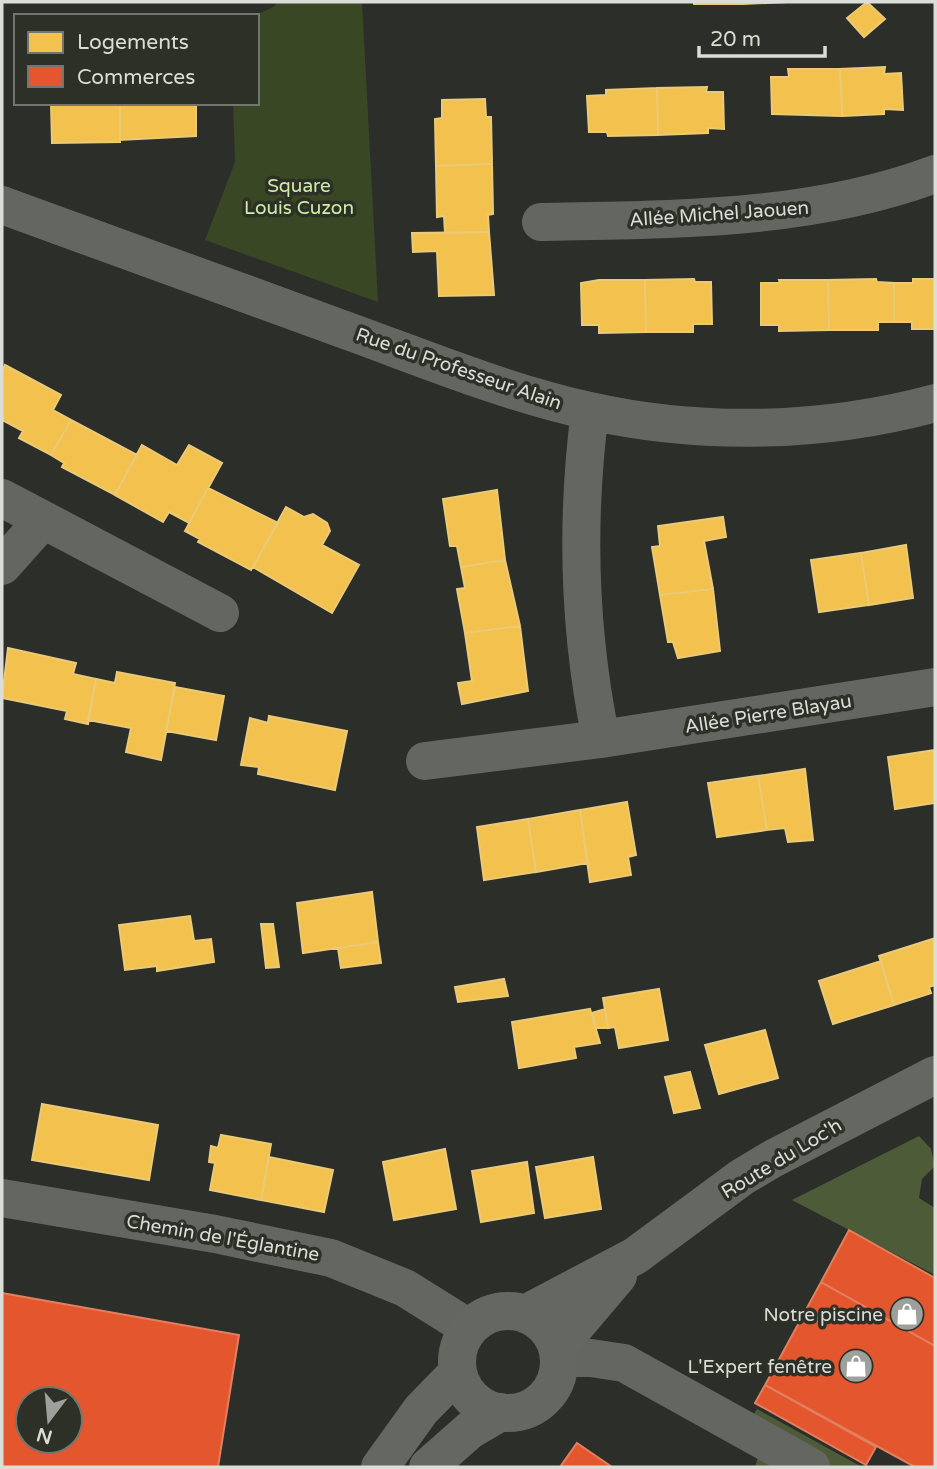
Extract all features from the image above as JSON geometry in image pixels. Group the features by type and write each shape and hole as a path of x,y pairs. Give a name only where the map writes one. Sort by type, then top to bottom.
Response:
{"main road":[{"name":"Route du Loc'h","path":"525,1314 635,1256 741,1177 855,1114 935,1076"},
{"name":"Route du Loc'h","path":"558,1353 635,1256"},
{"path":"428,1467 470,1430 501,1412 524,1410 546,1397 556,1380 558,1353 545,1327 525,1314 501,1311 488,1315 469,1328 460,1347 458,1372 472,1398 501,1412"},
{"path":"380,1467 421,1410 458,1372"}],"street":[{"name":"Allée Michel Jaouen","path":"541,222 715,217 775,212 846,200 935,174"},
{"name":"Rue du Professeur Alain","path":"2,205 449,367 590,411 656,421 753,428 838,422 935,403"},
{"path":"590,411 583,474 585,606 589,670 601,738"},
{"path":"2,498 220,613"},
{"path":"2,566 43,520"},
{"name":"Allée Pierre Blayau","path":"425,761 601,738 935,687"},
{"name":"Chemin de l'Églantine","path":"2,1198 215,1234 331,1258 405,1288 469,1328"},
{"path":"558,1353 624,1363 811,1467"}],"green space":[{"name":"Square Louis Cuzon","path":"276,2 362,2 378,302 205,240 235,162 233,105 259,105 258,14 275,6"},
{"path":"919,1136 931,1149 935,1166 922,1179 919,1198 935,1208 935,1275 792,1200"},
{"path":"757,1409 862,1467 755,1467 758,1457 752,1417"}],"building: Logements":[{"path":"744,2 744,4 694,4"},
{"path":"744,2 788,2 744,4"},
{"path":"867,2 885,19 864,37 847,18"},
{"path":"885,67 884,74 901,73 903,110 884,109 884,114 842,116 840,69"},
{"path":"788,69 840,69 842,116 772,114 771,77 789,77"},
{"path":"707,87 706,92 723,92 724,129 708,128 708,133 658,135 657,88"},
{"path":"657,88 658,135 608,136 607,132 589,132 587,96 606,95 606,90"},
{"path":"485,99 486,117 491,117 492,164 436,166 435,119 442,118 442,100"},
{"path":"51,105 120,105 120,142 52,143"},
{"path":"120,105 196,105 196,136 120,140"},
{"path":"492,164 493,214 488,215 489,232 445,233 444,216 437,217 436,166"},
{"path":"489,232 494,295 439,296 437,251 413,252 412,233"},
{"path":"694,279 695,282 711,282 712,324 693,324 693,332 646,332 645,280"},
{"path":"876,279 877,282 894,283 894,322 878,322 878,330 829,330 828,280"},
{"path":"913,279 935,279 935,329 912,329 912,322 894,322 894,283 913,283"},
{"path":"599,280 645,280 646,332 599,333 599,325 582,325 581,283"},
{"path":"779,280 828,280 829,330 779,331 779,325 761,325 761,283 780,283"},
{"path":"5,365 61,395 53,410 71,420 51,455 19,438 23,431 2,420 2,372"},
{"path":"71,420 137,455 115,495 62,467 64,463 51,455"},
{"path":"142,445 177,465 189,445 222,463 189,523 169,512 163,522 115,495"},
{"path":"208,488 278,523 251,570 198,542 200,539 185,531"},
{"path":"497,490 505,560 461,567 457,546 450,546 443,499"},
{"path":"286,507 304,517 313,514 327,523 330,531 322,545 359,565 332,613 253,567"},
{"path":"723,517 726,537 704,541 713,589 660,595 652,547 660,546 658,526"},
{"path":"906,545 913,598 869,605 861,553"},
{"path":"861,553 869,605 819,612 811,560"},
{"path":"505,560 520,626 465,633 457,589 465,588 461,567"},
{"path":"713,589 720,651 678,658 673,642 668,642 660,595"},
{"path":"520,626 528,691 462,704 458,683 472,681 465,633"},
{"path":"8,648 76,663 73,674 96,679 88,724 65,719 67,711 2,698"},
{"path":"117,672 175,683 161,760 126,752 131,728 88,720 96,679 115,683"},
{"path":"175,687 224,696 216,740 166,731"},
{"path":"269,716 347,731 335,790 258,774 259,767 241,765 250,718 268,723"},
{"path":"935,750 935,803 895,809 888,757"},
{"path":"805,769 813,840 788,842 785,828 767,830 758,776"},
{"path":"758,776 767,830 717,837 708,783"},
{"path":"627,802 636,855 628,857 631,875 590,882 580,810"},
{"path":"580,810 588,863 536,872 528,819"},
{"path":"528,819 536,872 484,880 477,827"},
{"path":"372,892 378,942 303,953 297,903"},
{"path":"190,916 194,941 211,939 214,962 157,971 157,966 125,970 119,925"},
{"path":"261,924 273,924 279,967 266,968"},
{"path":"935,938 935,985 929,987 931,993 894,1005 879,956"},
{"path":"378,942 381,963 341,968 338,948"},
{"path":"881,961 894,1005 833,1024 819,981"},
{"path":"504,979 508,996 458,1002 455,987"},
{"path":"659,989 668,1040 619,1048 615,1027 608,1028 603,998"},
{"path":"590,1009 600,1043 574,1047 576,1058 519,1068 512,1022"},
{"path":"605,1009 608,1028 596,1028 592,1013"},
{"path":"765,1030 778,1078 719,1094 705,1045"},
{"path":"690,1072 700,1108 674,1113 665,1077"},
{"path":"42,1104 158,1125 149,1180 32,1160"},
{"path":"221,1135 271,1144 261,1200 210,1190 215,1163 209,1162 211,1146 218,1148"},
{"path":"445,1149 456,1209 394,1220 383,1162"},
{"path":"269,1157 333,1170 324,1212 261,1200"},
{"path":"593,1157 601,1209 545,1218 536,1167"},
{"path":"527,1162 534,1213 481,1222 472,1171"}],"building: Commerces":[{"name":"Notre piscine","path":"849,1230 935,1278 935,1346 821,1282"},
{"name":"L'Expert fenêtre","path":"821,1282 935,1346 935,1467 915,1467 765,1385"},
{"path":"2,1293 239,1335 218,1467 2,1467"},
{"path":"765,1385 876,1447 866,1465 755,1403"},
{"path":"577,1443 612,1467 560,1467"}],"place":[{"name":"Notre piscine","path":"907,1314"},
{"name":"L'Expert fenêtre","path":"856,1366"}]}
